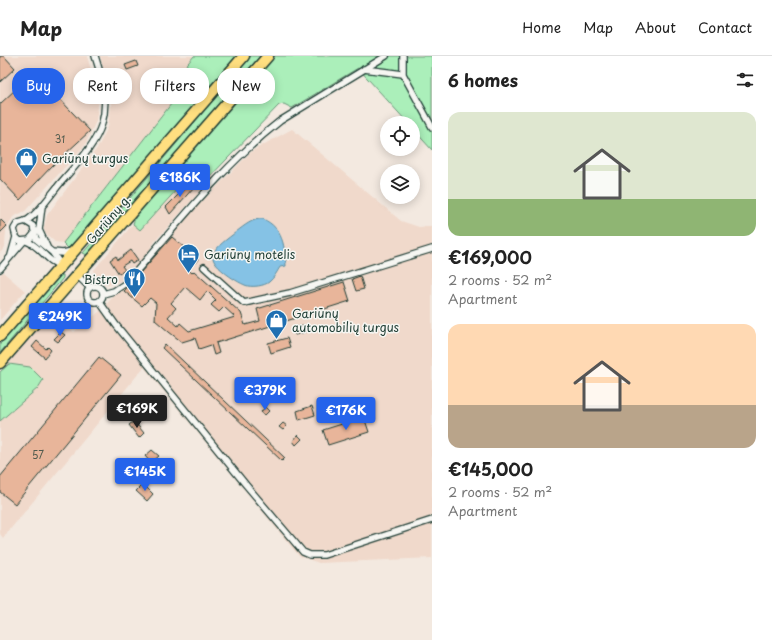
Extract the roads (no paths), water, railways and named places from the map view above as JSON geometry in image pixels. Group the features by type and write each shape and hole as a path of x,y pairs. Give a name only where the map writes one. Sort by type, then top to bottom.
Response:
{"highway":[{"name":"Gariūnų g.","path":"0,336 244,56"},
{"name":"Gariūnų g.","path":"0,365 268,56"},
{"path":"130,225 131,213"},
{"path":"62,266 77,276"},
{"path":"0,365 16,359"}],"street":[{"path":"11,256 16,237 14,232 15,226 20,222 25,221 42,206 89,151 100,130 105,95 95,56"},
{"path":"99,301 103,294 114,291 126,283 225,169 264,134 280,121 386,56"},
{"path":"402,56 403,74 432,127"},
{"path":"364,69 403,74"},
{"path":"42,206 33,226 34,234 40,243 52,252 62,266"},
{"path":"42,206 39,230 47,247"},
{"path":"25,221 33,226"},
{"path":"0,269 25,241 34,234"},
{"path":"16,237 34,244 48,259 62,266"},
{"path":"204,267 244,303 283,295 432,249"},
{"path":"52,252 63,253 75,250"},
{"path":"77,276 90,288 99,288 103,294"},
{"path":"90,288 87,292 88,298 94,302 99,301"},
{"path":"99,301 116,325 232,468 303,552 310,555 324,555 432,520"}],"water":[{"path":"263,219 275,227 282,239 286,266 280,267 272,279 267,283 259,286 244,285 221,270 214,261 214,253 219,246 245,225 252,221"}],"place":[{"name":"Gariūnų turgus","path":"27,178"},
{"name":"Gariūnų motelis","path":"189,274"},
{"name":"Bistro","path":"134,298"},
{"name":"Gariūnų automobilių turgus","path":"277,340"}]}
